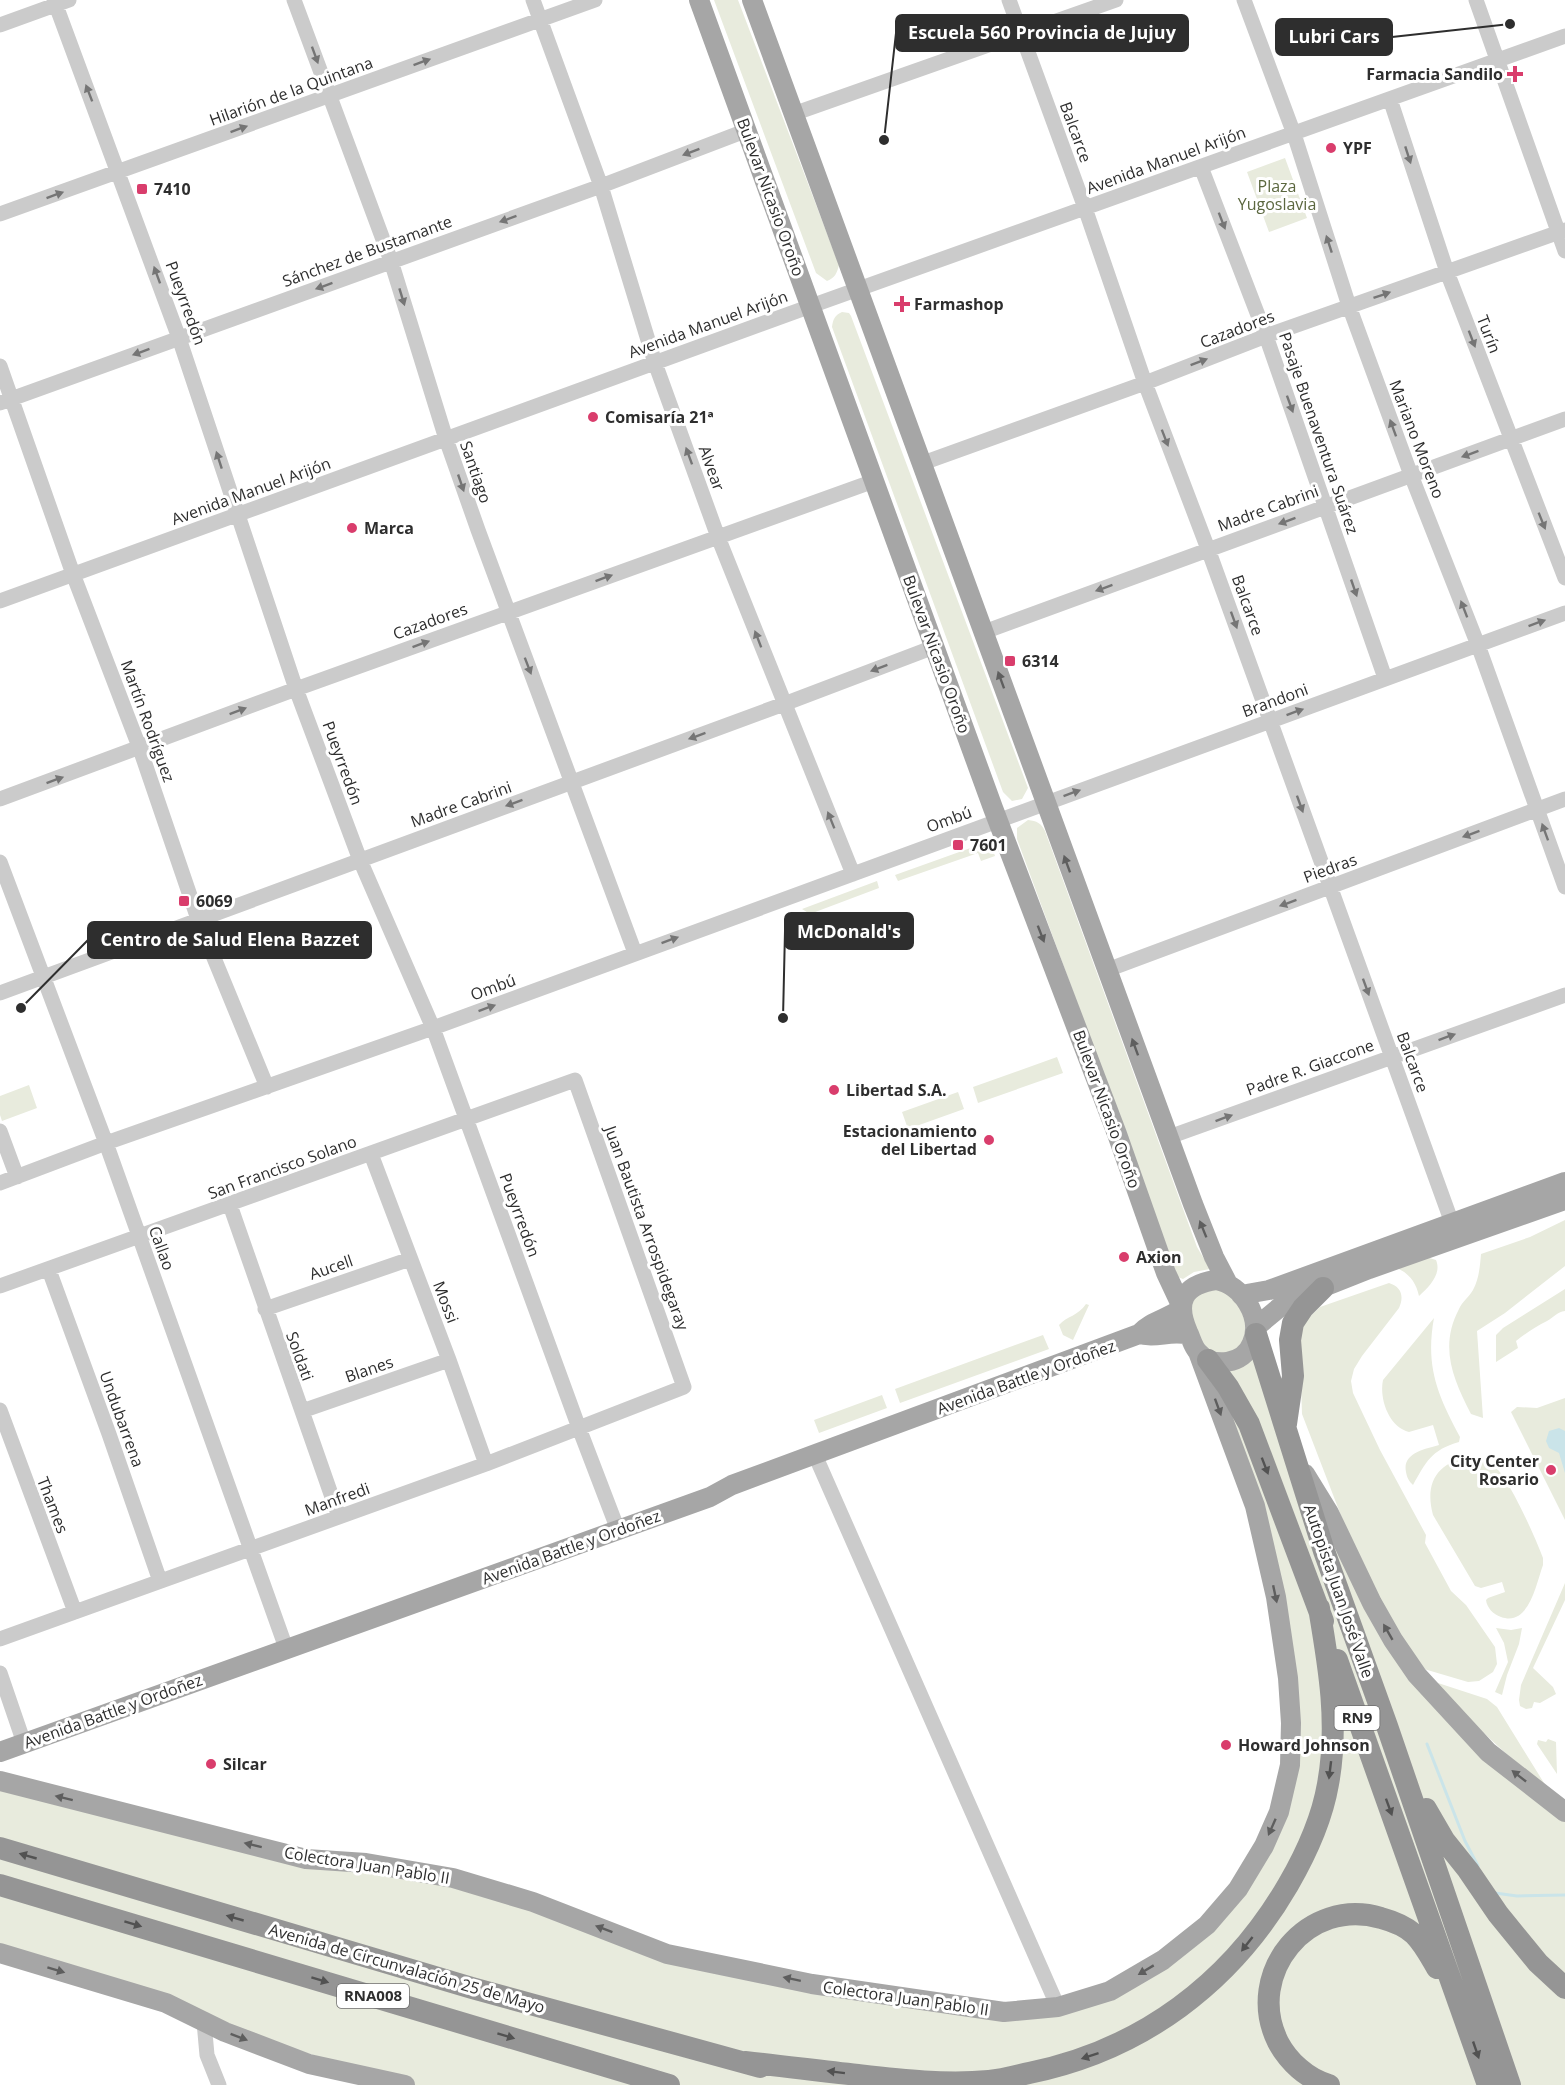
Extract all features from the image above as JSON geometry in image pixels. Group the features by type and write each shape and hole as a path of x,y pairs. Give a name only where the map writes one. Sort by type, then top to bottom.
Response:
{"highway":[{"path":"1285,1428 1293,1376 1290,1340 1293,1323 1303,1308 1323,1288"},
{"name":"Autopista Juan José Valle","path":"1256,1331 1292,1454 1324,1551 1387,1726 1510,2085"},
{"name":"Autopista Juan José Valle","path":"1199,1349 1228,1387 1249,1424 1319,1608 1488,2085"},
{"path":"745,2062 925,2083 990,2081 1051,2069 1106,2050 1159,2022 1202,1990 1240,1953 1271,1914 1297,1870 1315,1830 1328,1785 1334,1737 1331,1680 1319,1608"},
{"path":"1387,1726 1425,1808 1444,1840 1498,1914 1538,1963 1565,1988"},
{"name":"Avenida de Circunvalación 25 de Mayo","path":"0,1848 472,1988 745,2062 815,2085"},
{"name":"RNA008","path":"0,1885 669,2085"},
{"path":"1329,2085 1318,2082 1300,2070 1284,2054 1274,2034 1268,2012 1272,1972 1290,1943 1319,1921 1349,1913 1372,1915 1392,1921 1413,1933 1426,1949 1467,2024"}],"main road":[{"name":"Bulevar Nicasio Oroño","path":"699,0 934,647 1117,1134 1166,1273 1181,1307"},
{"path":"752,0 1193,1204 1234,1289 1253,1314 1256,1331"},
{"path":"1565,1182 1269,1290 1234,1289 1216,1280 1202,1282 1190,1289 1181,1307 1199,1349 1223,1363 1239,1359 1250,1348 1256,1331 1280,1307 1323,1288 1565,1200"},
{"name":"Avenida Battle y Ordoñez","path":"0,1752 710,1497 732,1485 1139,1335 1147,1325 1173,1315 1181,1307"},
{"name":"Avenida Battle y Ordoñez","path":"1139,1335 1151,1338 1178,1332 1199,1349"},
{"name":"Colectora Juan Pablo II","path":"0,1781 306,1859 366,1863 453,1878 533,1902 668,1954 812,1984 1004,2012 1058,2007 1110,1991 1163,1960 1207,1925 1238,1889 1264,1846 1279,1812 1290,1764 1291,1724 1288,1678 1276,1597 1255,1506 1199,1349"},
{"path":"1292,1454 1329,1513 1372,1603 1393,1640 1417,1675 1488,1752 1565,1812"},
{"path":"0,1953 166,2003 225,2032 309,2064 405,2085"}],"street":[{"name":"Santiago","path":"294,0 391,261 446,439 507,613 635,953"},
{"name":"Alvear","path":"533,0 601,186 655,363 718,537 853,874"},
{"name":"Hilarión de la Quintana","path":"0,214 595,0"},
{"name":"Balcarce","path":"1009,0 1085,208 1144,383 1208,549 1452,1223"},
{"path":"793,114 1116,0"},
{"name":"Mariano Moreno","path":"1244,0 1294,134 1349,306 1411,475 1478,645 1565,887"},
{"path":"1476,0 1562,231 1565,251"},
{"path":"0,25 59,2"},
{"name":"Pueyrredón","path":"59,2 179,338 296,689 360,860 433,1028 618,1530"},
{"name":"Avenida Manuel Arijón","path":"0,601 811,306 1565,36"},
{"name":"Turín","path":"1390,99 1446,272 1565,578"},
{"name":"Sánchez de Bustamante","path":"6,401 601,186 746,131"},
{"name":"Pasaje Buenaventura Suárez","path":"1201,167 1266,336 1385,678"},
{"name":"Cazadores","path":"923,464 1266,336 1562,231"},
{"name":"Martín Rodríguez","path":"0,366 6,401 140,749 198,919 267,1087"},
{"name":"Madre Cabrini","path":"984,632 1565,419"},
{"name":"Cazadores","path":"0,800 296,689 874,481"},
{"name":"Brandoni","path":"998,820 1565,613"},
{"name":"Madre Cabrini","path":"0,993 934,647"},
{"name":"Piedras","path":"1107,970 1565,799"},
{"name":"Ombú","path":"0,1183 106,1143 433,1028 998,820"},
{"name":"Callao","path":"0,862 106,1143 286,1648"},
{"name":"Padre R. Giaccone","path":"1168,1137 1565,995"},
{"name":"San Francisco Solano","path":"0,1286 575,1080"},
{"name":"Juan Bautista Arrospidegaray","path":"575,1080 684,1387"},
{"path":"0,1131 17,1177"},
{"name":"Mossi","path":"371,1154 486,1464"},
{"name":"Soldati","path":"230,1205 339,1517"},
{"name":"Aucell","path":"265,1309 410,1259"},
{"name":"Undubarrena","path":"49,1270 160,1581"},
{"name":"Blanes","path":"302,1411 449,1360"},
{"name":"Manfredi","path":"0,1639 486,1464 684,1387"},
{"name":"Thames","path":"0,1410 75,1612"},
{"path":"815,1455 1058,2007"},
{"path":"0,1673 24,1743"},
{"path":"204,2022 207,2055 219,2085"}],"green space":[{"path":"714,0 738,0 839,265 835,275 827,281 816,273"},
{"name":"Plaza Yugoslavia","path":"1285,158 1307,218 1269,232 1247,172"},
{"path":"842,312 849,313 851,316 1028,788 1022,799 1012,801 1003,792 832,327 835,318"},
{"path":"1028,820 1038,823 1045,831 1197,1247 1210,1269 1194,1272 1183,1279 1178,1277 1017,839 1017,828"},
{"path":"990,841 995,856 981,861 978,853 898,881 895,875"},
{"path":"877,881 879,888 810,914 802,909"},
{"path":"1057,1057 1063,1073 978,1103 973,1087"},
{"path":"29,1085 37,1108 2,1121 0,1096"},
{"path":"958,1092 964,1109 908,1129 902,1112"},
{"path":"1565,1220 1565,1266 1505,1313 1477,1331 1483,1418 1471,1414 1454,1375 1449,1350 1453,1323 1459,1309 1475,1286 1481,1254 1530,1237"},
{"path":"1426,1257 1436,1260 1437,1270 1430,1284 1419,1296 1412,1279 1397,1268"},
{"path":"1389,1283 1397,1287 1401,1293 1401,1304 1354,1369 1351,1381 1353,1393 1380,1450 1426,1535 1425,1543 1451,1591 1466,1605 1495,1647 1497,1664 1493,1672 1479,1681 1468,1682 1424,1669 1396,1632 1345,1526 1302,1414 1300,1354 1304,1322 1320,1307"},
{"path":"1235,1288 1285,1428 1417,1675 1565,1812 1565,2085 405,2085 0,1953 0,1781 305,1859 453,1878 667,1954 1004,2012 1110,1991 1238,1889 1290,1765 1276,1597 1193,1343 1190,1289"},
{"path":"1565,1289 1565,1311 1523,1335 1516,1341 1518,1348 1496,1362 1496,1335 1503,1328"},
{"path":"1086,1304 1089,1305 1073,1340 1063,1335 1059,1325 1080,1311"},
{"path":"1434,1318 1431,1352 1435,1380 1445,1408 1460,1437 1459,1442 1442,1449 1430,1458 1413,1485 1406,1474 1408,1460 1416,1453 1439,1445 1433,1425 1409,1432 1402,1429 1387,1411 1382,1387 1383,1380"},
{"path":"1043,1335 1049,1349 900,1403 895,1389"},
{"path":"882,1395 887,1408 819,1433 814,1420"},
{"name":"City Center Rosario","path":"1565,1398 1565,1520 1511,1412 1517,1407 1537,1408"},
{"path":"1472,1457 1491,1464 1502,1475 1522,1511 1543,1558 1543,1565 1530,1602 1518,1616 1511,1618 1495,1614 1489,1608 1486,1600 1505,1592 1502,1582 1481,1588 1475,1586 1433,1515 1431,1493 1436,1475 1450,1463"},
{"path":"1565,1583 1565,1600 1533,1668 1553,1687 1556,1694 1540,1703 1534,1702 1532,1708 1526,1709 1520,1706 1521,1685"},
{"path":"1496,1628 1511,1630 1522,1628 1502,1695 1495,1692 1508,1662 1504,1643"},
{"path":"1438,1683 1487,1699 1497,1707 1544,1783 1543,1785 1462,1712 1436,1686"},
{"path":"1548,1739 1556,1742 1557,1774 1537,1744 1538,1740 1546,1742"}],"water":[{"path":"1559,1428 1565,1431 1565,1473 1559,1453 1549,1448 1546,1441 1549,1431"}],"waterway":[{"path":"1427,1744 1465,1841 1478,1866"},
{"path":"1495,1893 1517,1896 1565,1895"}],"place":[{"name":"Lubri Cars","path":"1510,24"},
{"name":"Farmacia Sandilo","path":"1515,74"},
{"name":"Escuela 560 Provincia de Jujuy","path":"884,140"},
{"name":"YPF","path":"1331,148"},
{"name":"7410","path":"142,189"},
{"name":"Farmashop","path":"902,304"},
{"name":"Comisaría 21ª","path":"593,417"},
{"name":"Marca","path":"352,528"},
{"name":"6314","path":"1010,661"},
{"name":"7601","path":"958,845"},
{"name":"6069","path":"184,901"},
{"name":"Centro de Salud Elena Bazzet","path":"21,1008"},
{"name":"McDonald's","path":"783,1018"},
{"name":"Libertad S.A.","path":"834,1090"},
{"name":"Estacionamiento del Libertad","path":"989,1140"},
{"name":"Axion","path":"1124,1257"},
{"name":"City Center Rosario","path":"1551,1470"},
{"name":"Howard Johnson","path":"1226,1745"},
{"name":"Silcar","path":"211,1764"}]}
